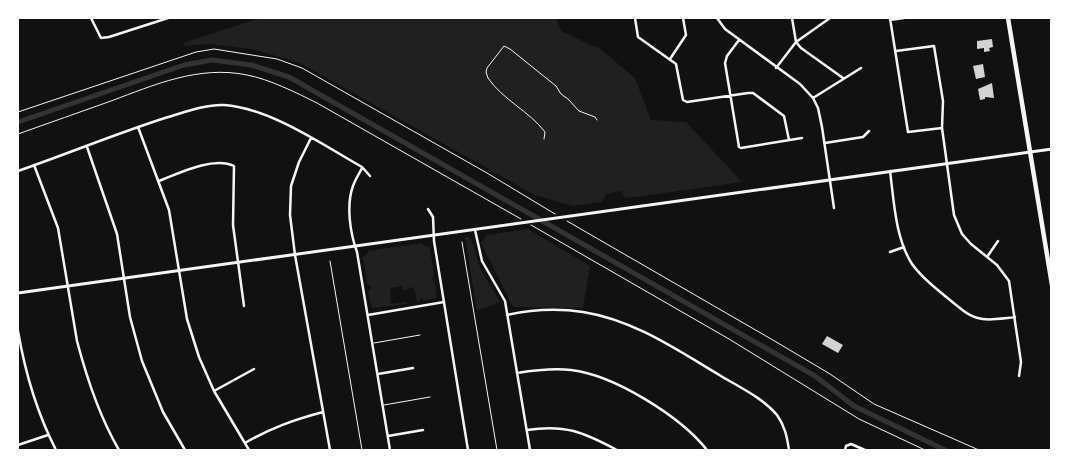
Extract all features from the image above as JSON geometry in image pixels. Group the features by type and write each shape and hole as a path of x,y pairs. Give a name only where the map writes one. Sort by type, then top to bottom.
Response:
{"main road":[{"path":"1008,18 1052,285"}],"street":[{"path":"91,18 101,38 110,37 156,19 168,18"},
{"path":"635,18 638,37 676,64 683,100 688,102 753,93 784,116 789,140"},
{"path":"670,60 686,35 683,18"},
{"path":"717,18 725,29 800,84 813,98 820,117 825,143 834,208"},
{"path":"792,18 796,42 800,48 844,78"},
{"path":"776,68 796,42 830,18"},
{"path":"904,18 890,19 908,132 942,128"},
{"path":"739,40 726,56 725,63 739,147 802,138"},
{"path":"896,51 934,46 943,101 942,128 954,214 962,234 971,244 997,265 1009,281 1021,362 1020,376"},
{"path":"813,98 861,68"},
{"path":"18,171 138,127 194,109 224,105 271,116 362,168 370,176"},
{"path":"138,127 168,210 175,240 178,271 187,319 199,357 214,391 249,450"},
{"path":"825,143 863,137 868,131"},
{"path":"311,138 299,162 291,186 290,215 295,255 330,450"},
{"path":"87,147 117,234 134,336 148,378 163,412 184,450"},
{"path":"18,293 1052,149"},
{"path":"159,181 197,167 217,164 230,164 234,166 233,225 244,306"},
{"path":"34,165 58,228 77,341 88,381 102,417 119,450"},
{"path":"362,168 352,187 349,209 390,450"},
{"path":"890,171 897,222 904,247 912,264 924,279 968,315 990,320 1015,317"},
{"path":"428,210 433,217 434,241 468,450"},
{"path":"475,230 482,261 502,293 508,315 530,450"},
{"path":"987,257 998,241"},
{"path":"890,252 904,247"},
{"path":"368,315 444,302"},
{"path":"508,315 544,309 584,312 627,324 649,334 757,397 776,414 787,435 790,450"},
{"path":"18,331 22,356 31,389 48,435 56,450"},
{"path":"378,374 413,368"},
{"path":"214,391 254,369"},
{"path":"517,373 542,369 573,370 623,387 677,421 693,434 707,450"},
{"path":"245,443 285,423 323,412"},
{"path":"527,430 547,428 571,430 591,436 617,450"},
{"path":"388,436 423,430"},
{"path":"18,444 48,435"},
{"path":"845,450 846,446 851,444 865,450"}],"lane":[{"path":"462,242 497,450"},
{"path":"330,261 362,450"},
{"path":"373,343 420,335"},
{"path":"383,405 430,397"}],"path":[{"path":"544,139 545,132 538,122 527,116 488,78 487,68 504,46 556,86 579,111 595,117 597,120"},
{"path":"18,112 196,52 214,49 277,59 302,68 487,173 830,374 874,404 979,450"},
{"path":"18,134 163,82 206,73 221,72 248,75 289,89 317,103 729,339 859,419 926,450"}],"shaded area":[{"path":"261,18 556,18 561,31 600,49 635,78 651,120 686,122 742,182 629,198 624,197 621,191 606,194 601,202 573,206 535,195 300,63 251,49 209,44 184,46 183,43"},
{"path":"528,229 590,266 583,308 513,307 481,243 487,235"},
{"path":"465,237 469,237 471,240 482,271 500,302 477,311"},
{"path":"422,243 430,248 434,276 432,278 435,282 437,298 423,301 423,299 417,302 414,287 403,290 402,286 390,288 391,304 406,302 407,304 372,308 368,291 371,289 371,286 367,284 363,257 368,251"}],"building":[{"path":"992,39 993,47 989,48 990,51 984,52 984,48 977,49 977,41"},
{"path":"983,64 985,77 976,79 973,66"},
{"path":"992,83 994,98 985,97 985,99 980,100 978,89"},
{"path":"827,336 843,345 838,353 822,344"}],"waterway":[{"path":"18,122 184,65 212,60 251,65 289,77 815,376 854,406 945,450"}]}
